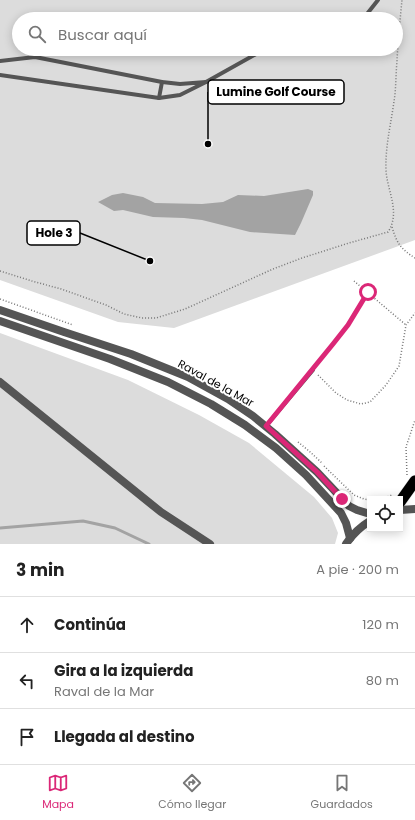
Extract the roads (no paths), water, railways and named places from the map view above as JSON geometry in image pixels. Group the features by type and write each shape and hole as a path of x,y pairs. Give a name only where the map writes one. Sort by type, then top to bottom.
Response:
{"highway":[{"path":"403,498 415,481"}],"street":[{"name":"Raval de la Mar","path":"0,310 131,354 188,377 228,399 266,426 317,472 349,506 367,513"},
{"name":"Raval de la Mar","path":"0,321 110,359 168,382 212,404 245,425 276,448 306,475 340,513 346,523 348,541"},
{"path":"0,382 161,512 210,544"},
{"path":"403,510 415,509"},
{"path":"348,541 367,523"}],"lane":[{"path":"369,12 378,0"},
{"path":"0,75 160,98 180,95 252,56"},
{"path":"0,61 35,57 162,82 180,84 206,82"},
{"path":"160,98 162,82"},
{"path":"266,426 313,370"}],"waterway":[{"path":"0,528 83,521 115,528 149,544"}],"place":[{"name":"Lumine Golf Course","path":"208,144"},
{"name":"Hole 3","path":"150,261"}]}
